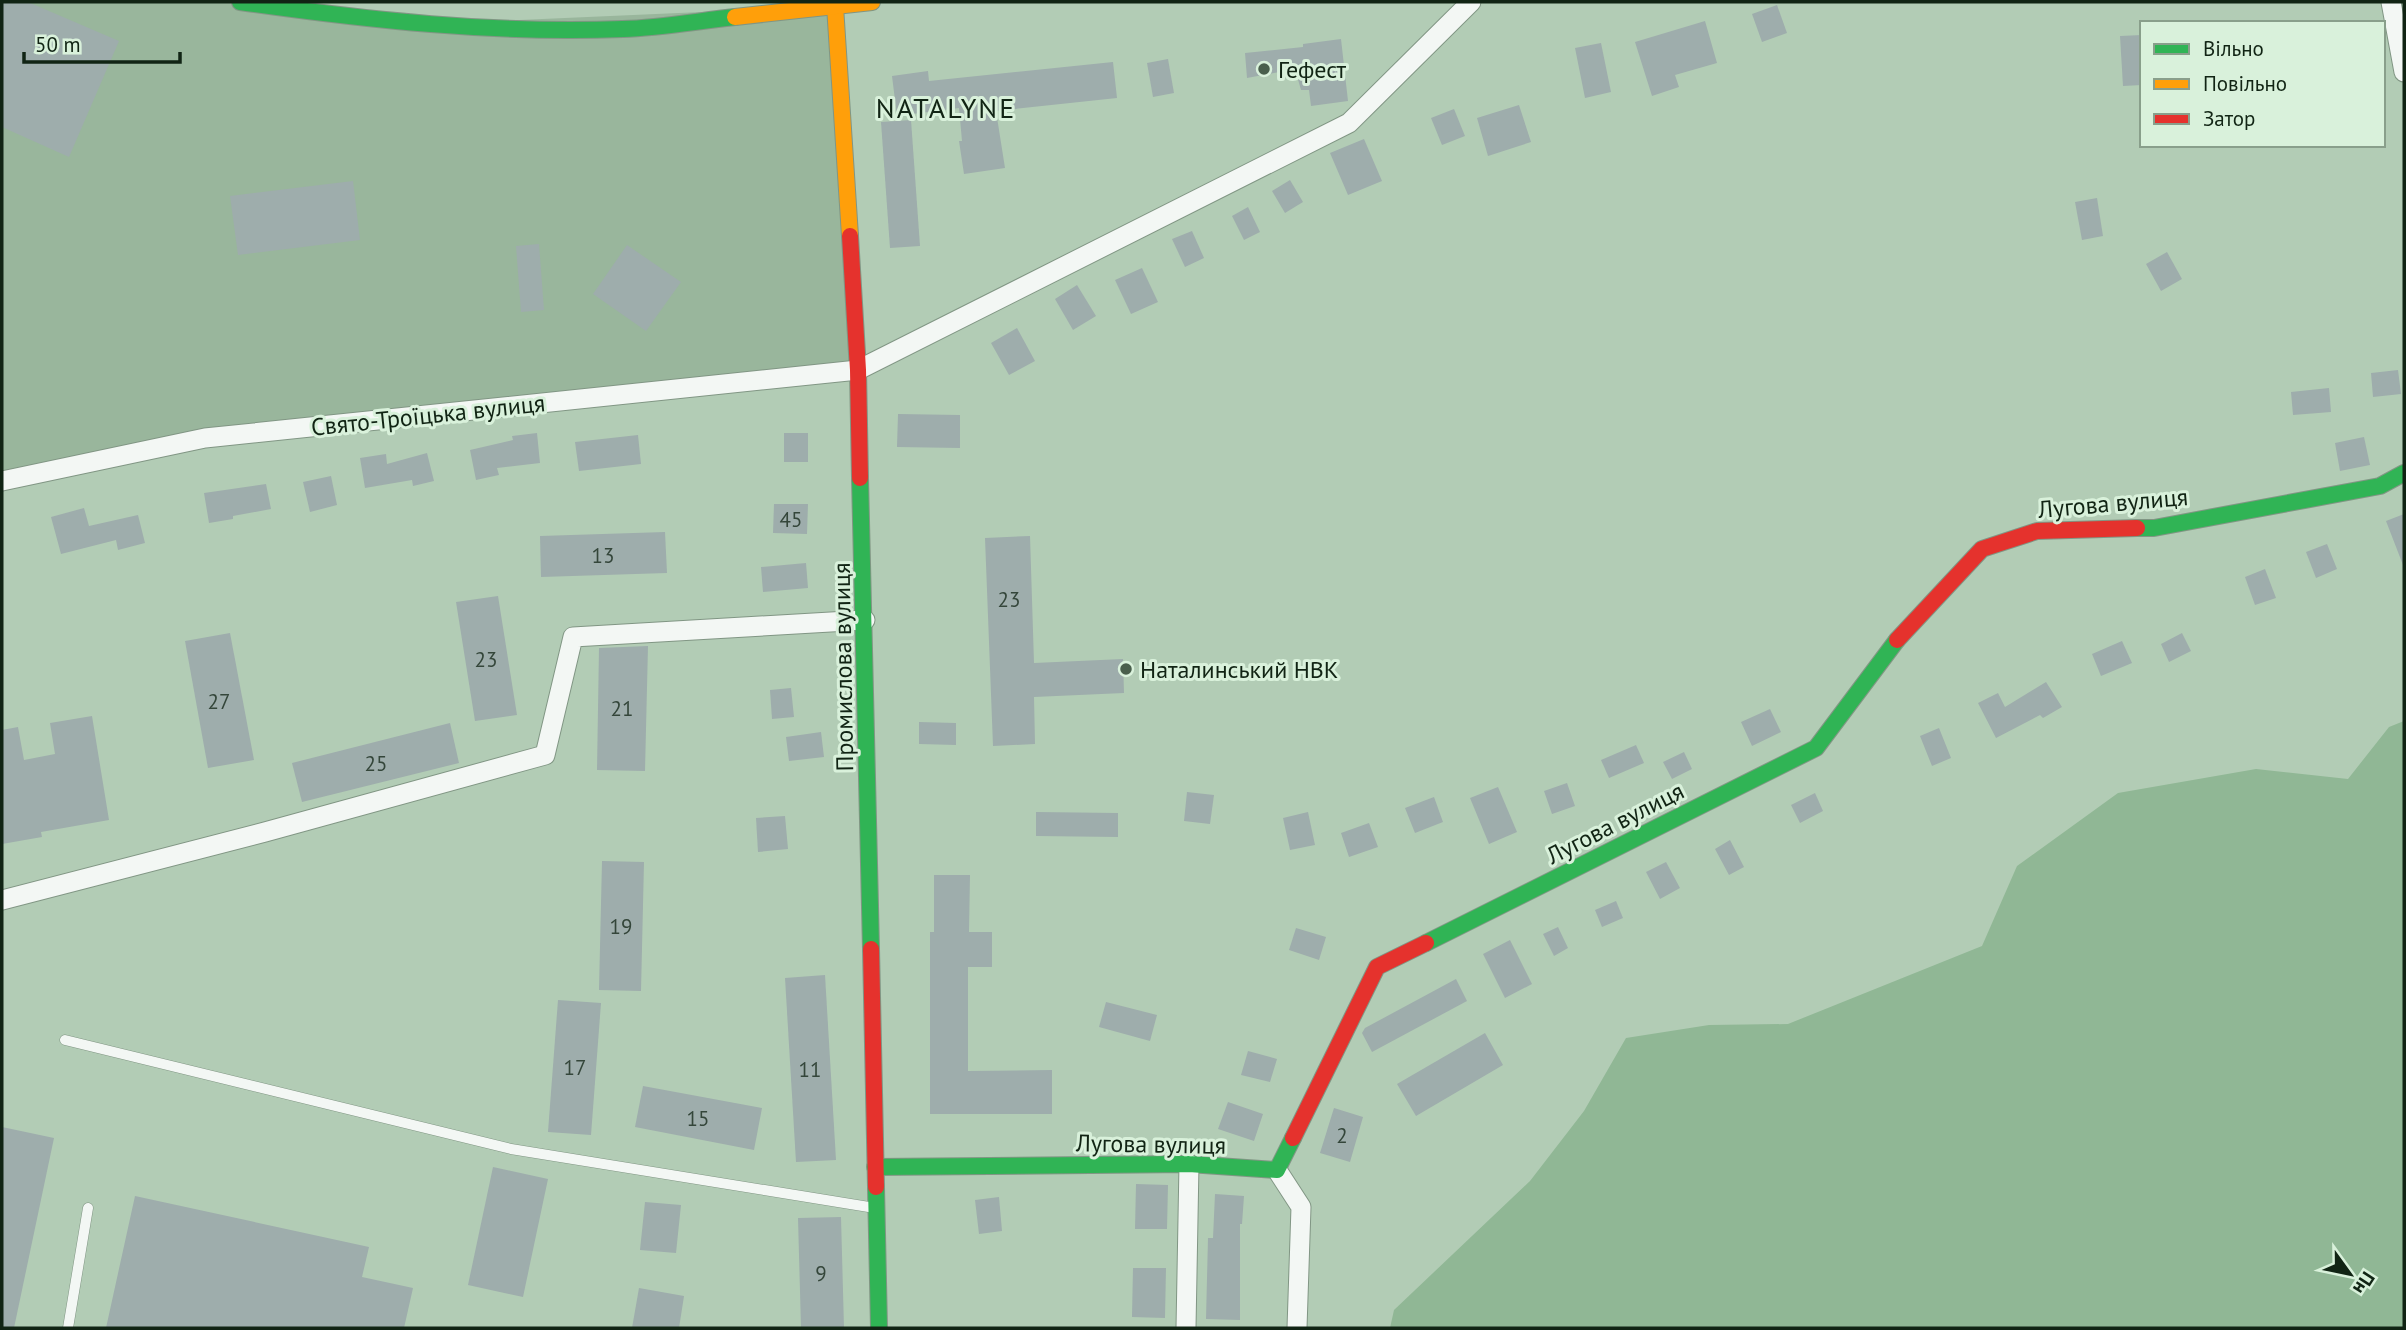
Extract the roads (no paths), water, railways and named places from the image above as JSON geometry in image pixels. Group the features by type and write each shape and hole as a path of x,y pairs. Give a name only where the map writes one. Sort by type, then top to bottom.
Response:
{"main road":[{"path":"240,2 335,15 513,29 625,29 872,2"},
{"name":"Промислова вулиця","path":"835,6 858,370 879,1328"},
{"name":"Лугова вулиця","path":"875,1167 1189,1164 1278,1170 1377,967 1816,748 1888,650 1982,549 2036,531 2154,528 2380,485 2404,472"}],"street":[{"path":"858,370 1349,122 1471,2"},
{"path":"2392,2 2404,72"},
{"name":"Свято-Троїцька вулиця","path":"2,481 205,438 858,370"},
{"path":"2,900 265,832 545,755 573,637 865,620"},
{"path":"1186,1328 1189,1164"},
{"path":"1278,1170 1301,1208 1297,1328"}],"lane":[{"path":"65,1040 511,1149 875,1209"},
{"path":"68,1328 88,1208"}],"place":[{"name":"Гефест","path":"1264,69"},
{"name":"Наталинський НВК","path":"1126,669"}],"district":[{"name":"NATALYNE","path":"946,107"}]}
